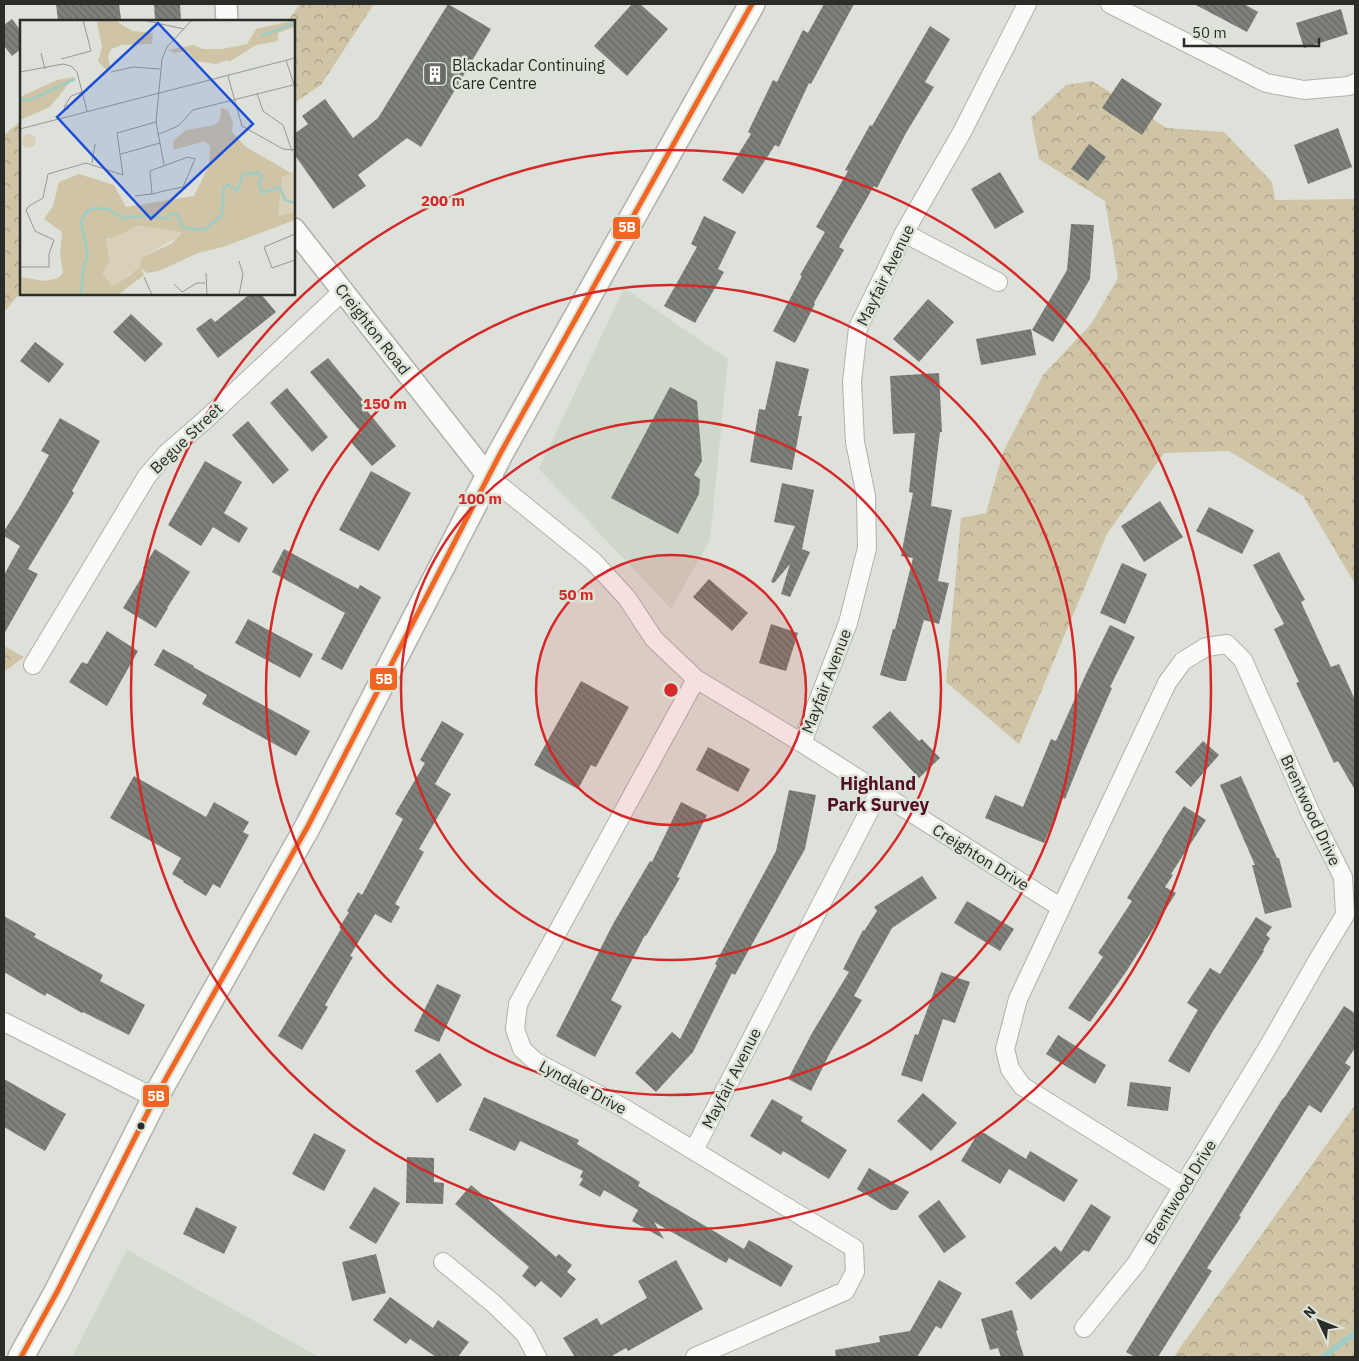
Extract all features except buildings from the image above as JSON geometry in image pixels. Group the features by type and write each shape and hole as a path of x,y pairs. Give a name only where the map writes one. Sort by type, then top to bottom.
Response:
{"main road":[{"path":"21,1357 57,1292 155,1098 308,826 488,476 752,4"}],"street":[{"path":"226,4 227,20"},
{"name":"Mayfair Avenue","path":"802,744 848,623 867,548 866,496 855,442 852,382 858,328 904,233 962,132 1027,4"},
{"path":"1110,4 1266,83 1304,90 1349,86 1355,83"},
{"name":"Creighton Road","path":"295,230 488,476"},
{"path":"904,233 998,282"},
{"name":"Begue Street","path":"33,665 147,476 168,452 205,420 343,291"},
{"name":"Creighton Drive","path":"488,476 593,561 627,598 654,639 696,679 1060,907"},
{"name":"Brentwood Drive","path":"1060,907 1167,682 1182,661 1206,646 1227,644 1243,660 1311,814 1342,877 1345,916 1184,1188 1136,1264 1084,1328"},
{"name":"Lyndale Drive","path":"695,1357 844,1291 854,1272 854,1248 622,1107 536,1062 522,1049 515,1030 518,1004 696,679"},
{"name":"Mayfair Avenue","path":"694,1150 879,792"},
{"path":"1060,907 1018,999 1005,1049 1010,1069 1022,1086 1184,1188"},
{"path":"4,1022 155,1098"},
{"path":"443,1262 494,1304 525,1334 537,1357"}],"shaded area":[{"path":"624,288 728,359 710,540 671,609 539,469"},
{"path":"127,1250 319,1357 72,1357"}],"green space":[{"path":"300,4 374,4 321,85 295,102 295,20 289,20"},
{"path":"1092,81 1167,128 1224,132 1272,182 1275,200 1355,199 1355,584 1303,496 1229,451 1164,453 1107,534 1019,744 946,682 961,518 986,513 1003,452 1043,375 1091,324 1118,278 1105,201 1039,159 1031,118 1066,85"},
{"path":"20,122 20,293 4,312 4,135"},
{"path":"4,646 24,657 4,672"},
{"path":"1355,1105 1355,1357 1174,1357 1179,1349"}],"waterway":[{"path":"1323,1357 1355,1333"}],"transit line":[{"name":"5B","path":"21,1357 57,1292 155,1098 308,826 500,454 752,4"}],"place":[{"name":"Blackadar Continuing Care Centre","path":"435,74"}],"district":[{"name":"Highland Park Survey","path":"878,793"}]}
